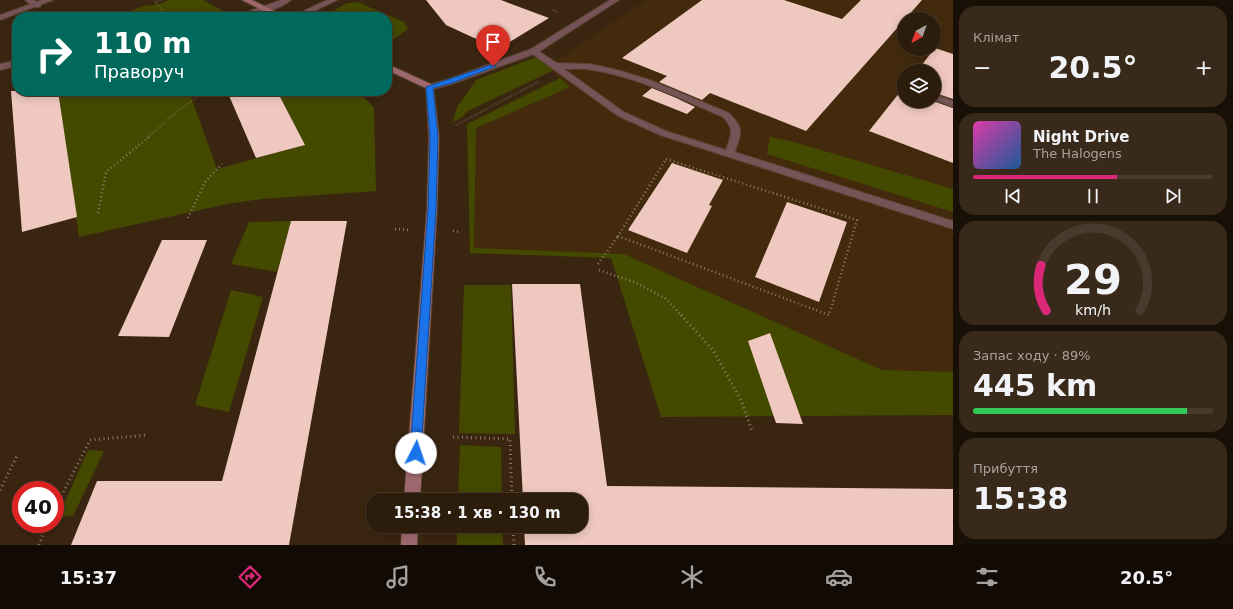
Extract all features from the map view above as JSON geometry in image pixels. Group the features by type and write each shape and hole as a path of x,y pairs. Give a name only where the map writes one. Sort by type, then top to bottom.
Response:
{"street":[{"path":"30,0 37,5"},
{"path":"17,12 49,0"},
{"path":"246,0 272,12"},
{"path":"255,12 287,0"},
{"path":"306,12 333,0"},
{"path":"392,69 430,87 457,79 534,50 615,0"},
{"path":"0,18 12,14"},
{"path":"534,50 621,114 663,133 953,225"},
{"path":"0,67 12,64"},
{"path":"556,66 591,67 618,73 647,82 726,115 734,123 737,132 729,154"},
{"path":"412,493 432,209 434,137 430,87"},
{"path":"941,100 953,104"},
{"path":"409,545 410,533"}],"path":[{"path":"161,0 156,2 163,12"},
{"path":"434,137 527,88"},
{"path":"98,213 106,172 149,137 180,109 198,96"},
{"path":"598,264 618,236 666,159 857,220 829,315 618,236"},
{"path":"188,218 205,182 222,164"},
{"path":"599,270 634,282 665,298 713,350 741,400 752,431"},
{"path":"64,491 90,440 148,435"},
{"path":"453,437 510,439 512,493"},
{"path":"0,490 17,456"},
{"path":"38,545 43,533"},
{"path":"513,533 514,545"}],"shaded area":[{"path":"169,0 203,0 225,12 128,12 144,6 160,4"},
{"path":"646,0 953,0 953,372 882,370 624,254 474,248 475,128 570,87 546,67"},
{"path":"358,2 381,12 331,12 347,3"},
{"path":"392,17 404,22 408,29 392,41"},
{"path":"536,57 554,70 468,111 461,118 453,122 457,107 476,80"},
{"path":"560,78 570,87 476,128 474,248 624,254 882,370 953,372 953,415 661,417 611,258 470,253 467,124"},
{"path":"59,96 191,96 217,169 305,145 280,96 363,96 374,108 376,191 262,199 227,204 79,237"},
{"path":"770,137 794,142 953,189 953,212 767,154"},
{"path":"291,221 277,272 231,264 249,222"},
{"path":"464,285 511,285 515,434 459,433"},
{"path":"231,290 263,297 229,412 195,405"},
{"path":"460,445 501,447 502,493 458,493"},
{"path":"88,450 104,451 73,516 64,517 64,504"},
{"path":"457,533 502,533 503,545 457,545"}],"building":[{"path":"426,0 501,0 549,18 498,49 446,25"},
{"path":"702,0 784,0 842,19 861,0 922,0 911,12 897,12 897,28 806,131 710,93 702,100 659,82 667,76 622,58"},
{"path":"941,50 953,54 953,99 941,95 941,64 922,64 929,56 941,56"},
{"path":"652,88 695,107 687,114 642,96"},
{"path":"11,91 12,96 59,96 77,217 22,232"},
{"path":"229,96 280,96 305,145 256,158"},
{"path":"897,96 897,108 941,108 941,104 953,108 953,163 869,131"},
{"path":"672,163 723,180 709,205 712,206 687,253 628,230"},
{"path":"787,202 847,222 819,302 755,277"},
{"path":"291,221 347,221 289,545 71,545 97,481 222,481"},
{"path":"162,240 207,240 169,337 118,336"},
{"path":"512,284 580,284 607,486 953,489 953,545 525,545 524,533 588,533 588,493 523,493"},
{"path":"770,333 803,424 776,423 748,341"}],"route":[{"path":"416,453 432,209 434,137 430,87 449,82 493,66"}]}
